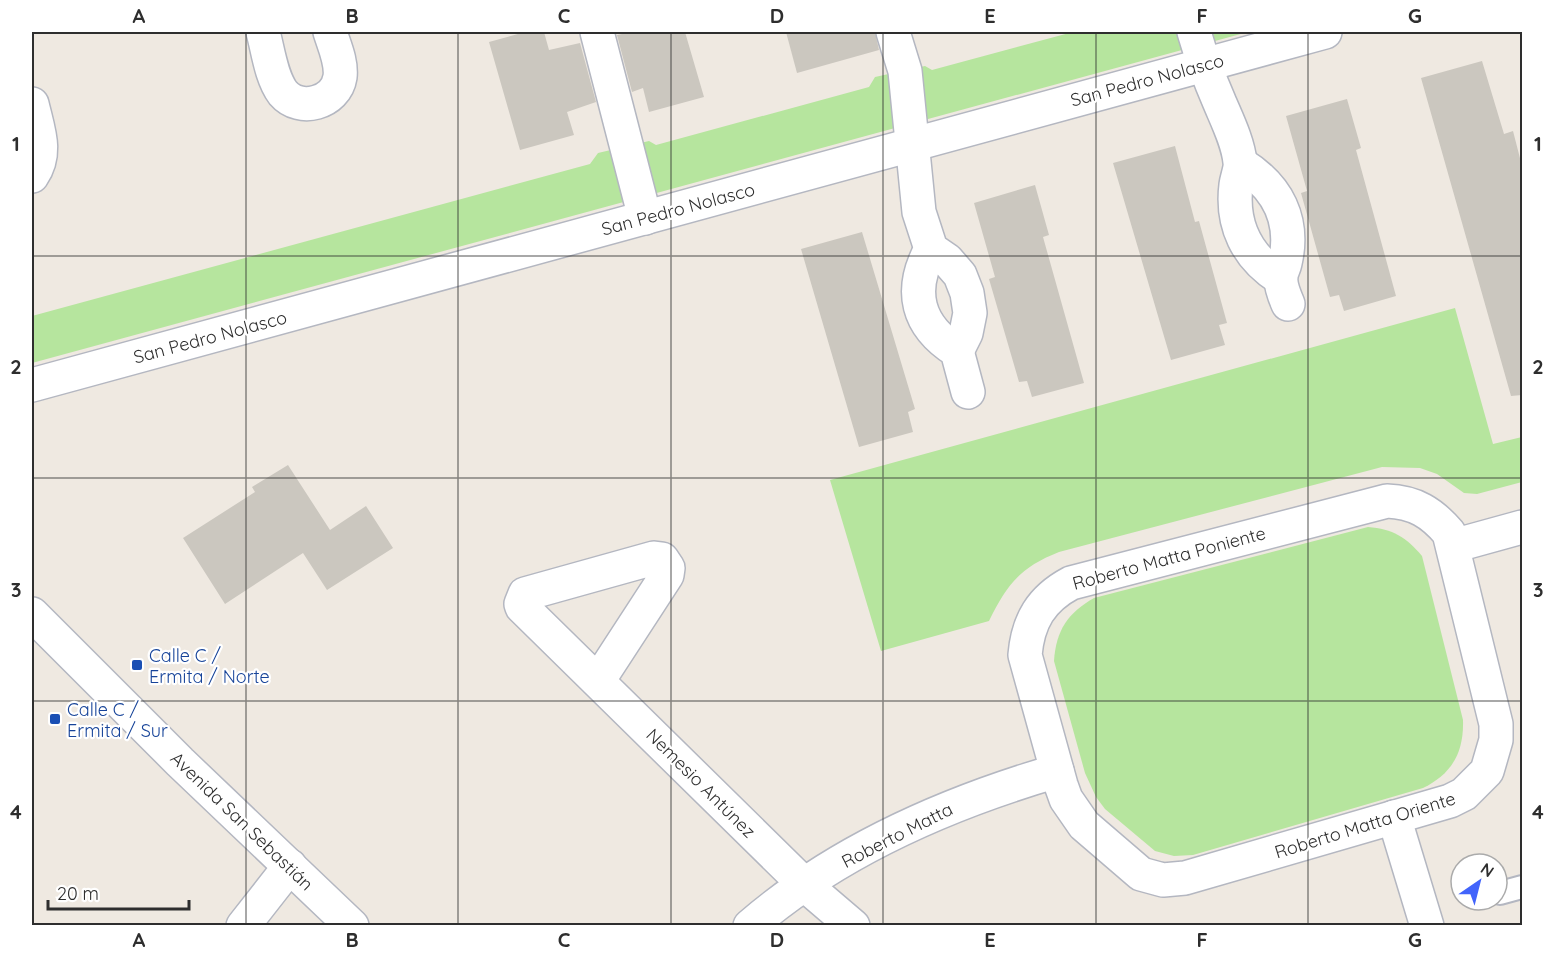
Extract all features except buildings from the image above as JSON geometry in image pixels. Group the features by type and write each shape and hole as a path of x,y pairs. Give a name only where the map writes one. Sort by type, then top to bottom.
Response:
{"street":[{"path":"263,32 278,83 294,101 304,104 317,103 328,98 336,88 340,77 339,64 330,32"},
{"path":"597,32 645,218"},
{"path":"894,32 905,71 919,212 931,249 960,275 967,293 970,313 966,333 957,351 968,392"},
{"path":"1194,32 1241,164 1236,184 1237,224 1242,239 1284,291 1289,227 1282,206 1270,186 1241,164"},
{"name":"San Pedro Nolasco","path":"32,385 1325,32"},
{"path":"32,104 42,150 40,163 32,176"},
{"path":"931,249 922,266 918,285 919,304 927,324 939,340 957,351"},
{"name":"Roberto Matta Poniente","path":"1057,771 1025,655 1032,620 1055,591 1071,583 1387,501 1417,506 1435,517 1449,533 1453,546"},
{"path":"1453,546 1522,527"},
{"name":"Roberto Matta Oriente","path":"1057,771 1066,799 1084,825 1141,874 1163,880 1185,878 1394,817 1464,794 1487,771 1493,756 1496,724 1453,546"},
{"name":"Avenida San Sebastián","path":"32,614 352,926"},
{"name":"Nemesio Antúnez","path":"598,681 805,885 853,926"},
{"name":"Roberto Matta","path":"750,926 805,885 866,848 930,815 996,789 1057,771"},
{"path":"1394,817 1426,926"},
{"path":"243,926 290,866"}],"green space":[{"path":"1073,32 1248,32 32,363 32,316 590,164 598,153 649,141 656,145 869,87 875,77 925,66 932,70"},
{"path":"1455,308 1493,444 1522,437 1522,482 1477,494 1464,493 1437,474 1420,468 1382,467 1059,552 1035,564 1016,578 989,621 881,651 830,480"},
{"path":"1368,527 1398,535 1422,556 1463,720 1461,742 1449,769 1423,788 1193,855 1174,856 1155,851 1105,809 1096,797 1085,773 1054,661 1057,640 1070,616 1094,598"}],"place":[{"name":"Calle C / Ermita / Norte","path":"137,665"},
{"name":"Calle C / Ermita / Sur","path":"55,719"}]}
